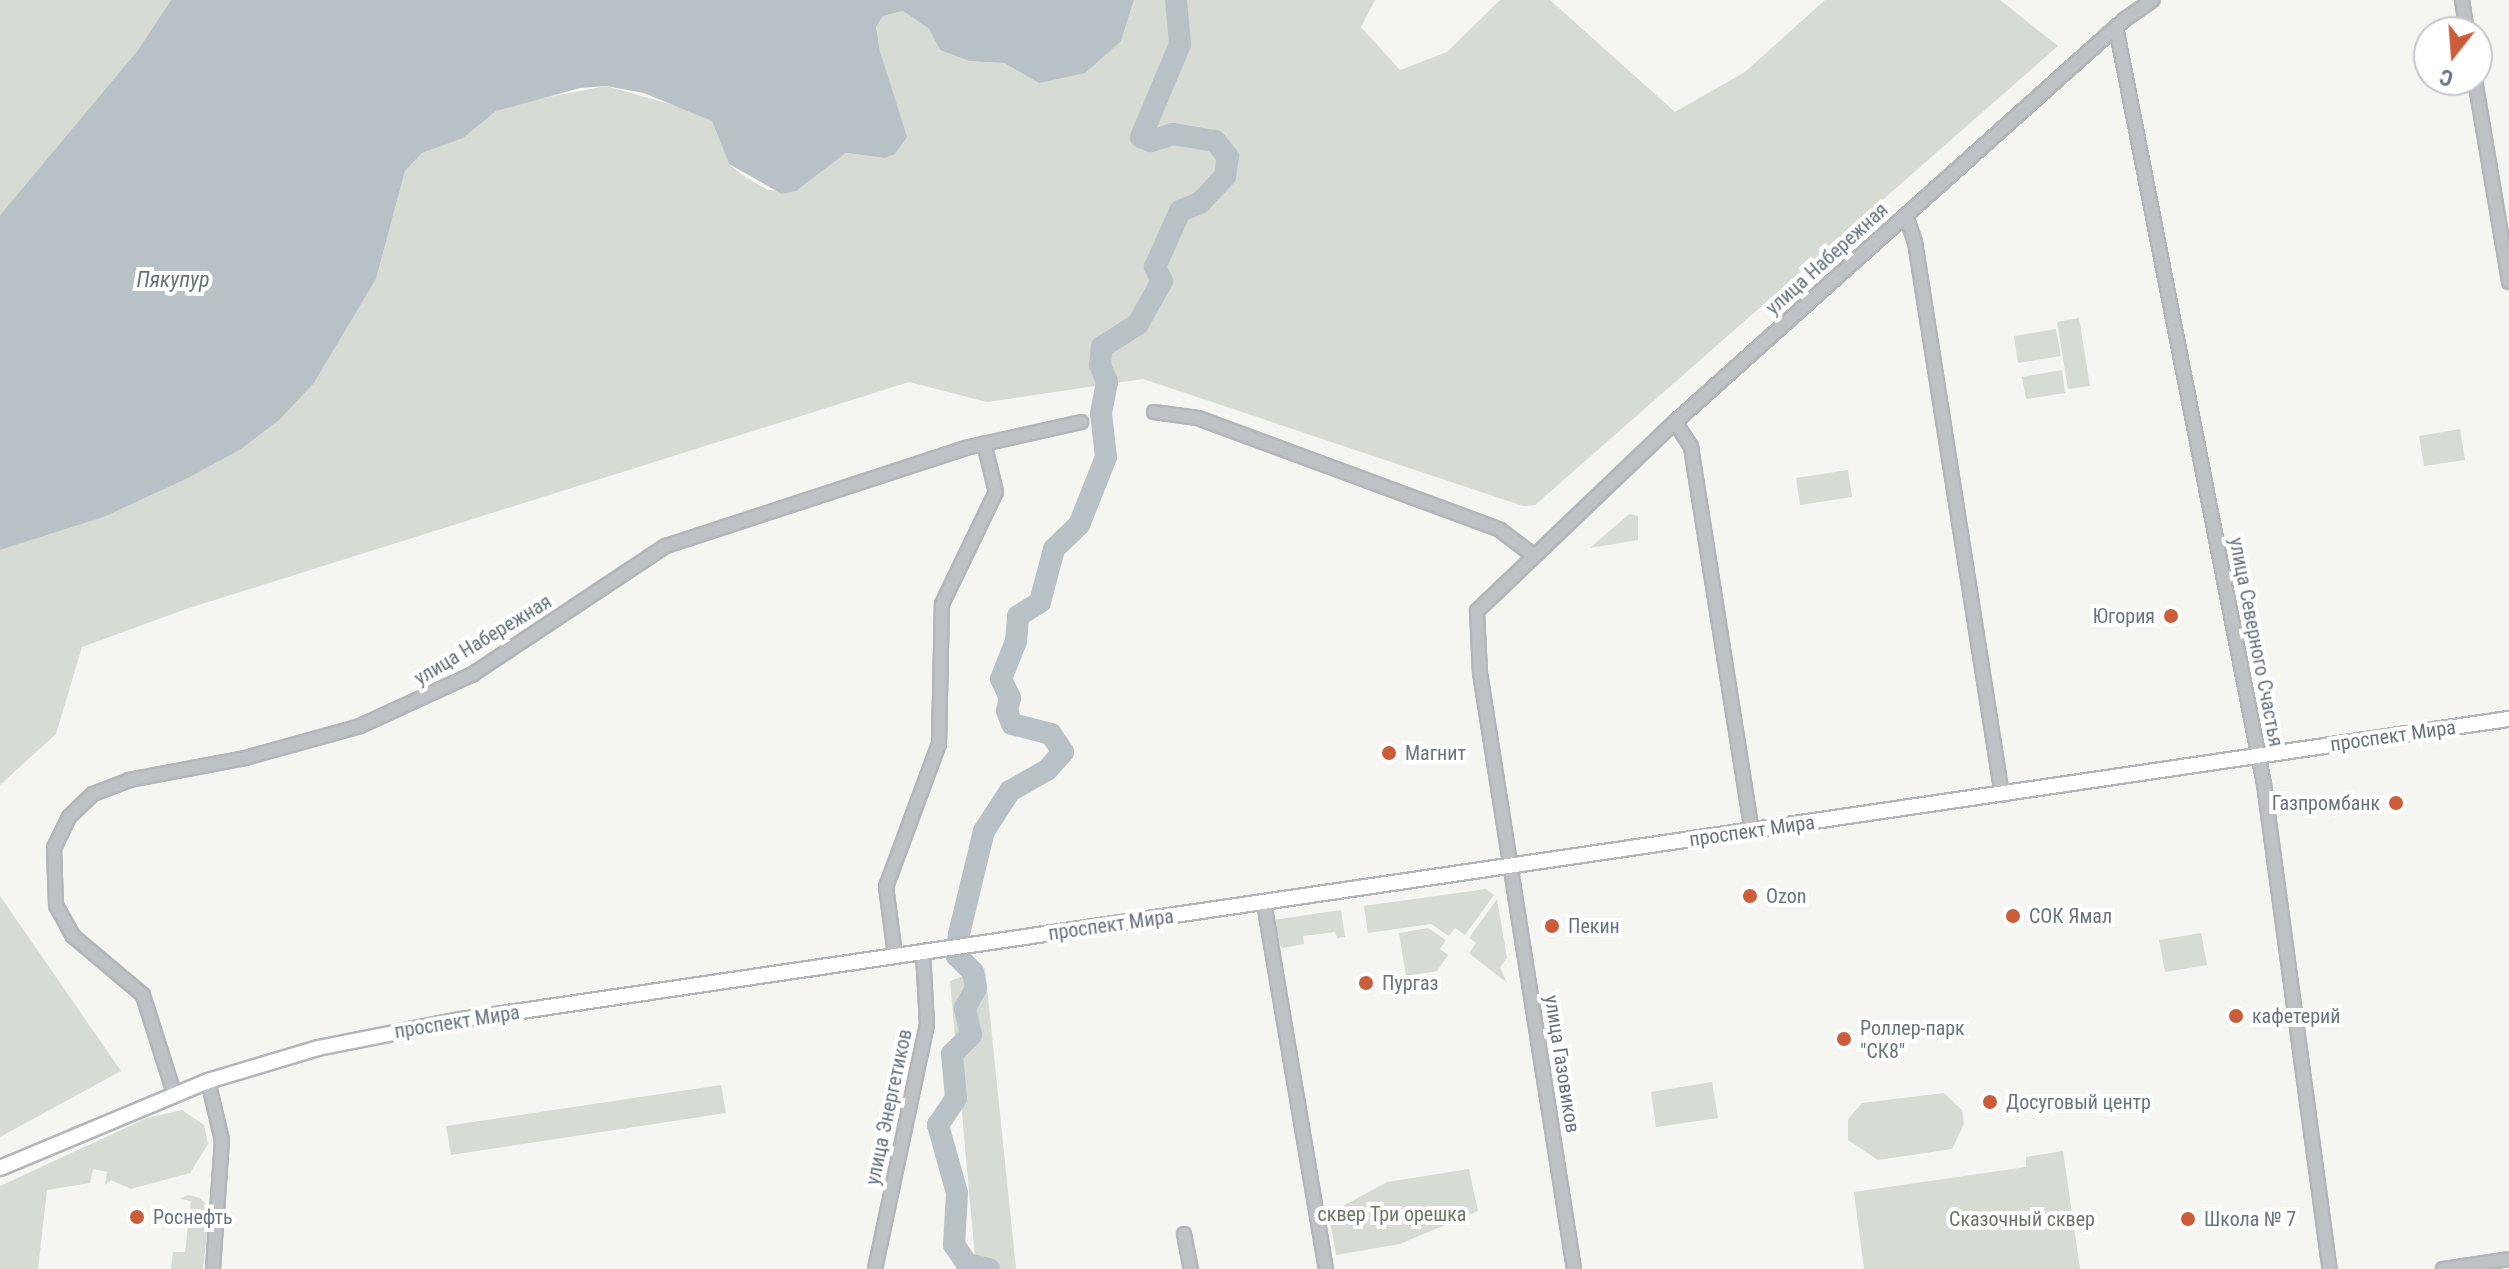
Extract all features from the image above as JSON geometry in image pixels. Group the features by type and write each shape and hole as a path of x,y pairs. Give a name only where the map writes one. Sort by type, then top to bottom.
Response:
{"main road":[{"name":"проспект Мира","path":"3,1167 208,1081 318,1048 445,1022 2509,719"}],"street":[{"name":"улица Набережная","path":"1509,866 1474,621 1485,599 1675,422 2116,27 2153,0"},
{"name":"улица Северного Счастья","path":"2116,27 2126,56 2257,756 2330,1269"},
{"path":"2478,96 2509,282"},
{"path":"1906,216 1915,242 2002,795"},
{"path":"1154,412 1198,418 1485,524 1511,536 1533,555"},
{"name":"улица Набережная","path":"174,1093 143,995 73,936 56,905 54,848 69,817 93,794 129,780 320,740 392,714 508,653 666,546 984,443 1081,422"},
{"path":"1675,422 1691,447 1752,831"},
{"path":"895,955 886,887 939,744 942,604 996,492 984,443"},
{"name":"улица Газовиков","path":"1509,866 1574,1269"},
{"path":"1264,903 1326,1269"},
{"name":"улица Энергетиков","path":"875,1269 927,1024 928,951"},
{"path":"208,1081 222,1140 213,1269"},
{"path":"1184,1234 1191,1269"},
{"path":"2443,1269 2509,1259"}],"green space":[{"path":"0,0 171,0 138,50 0,215"},
{"path":"1134,0 1375,0 1361,27 1400,70 1447,52 1500,0 1550,0 1675,112 1745,72 1825,0 2000,0 2058,46 1535,505 1523,506 1143,379 987,402 909,382 186,609 82,647 56,734 0,785 0,550 104,517 184,480 314,383 376,279 405,171 422,153 462,138 496,111 518,103 606,86 698,112 712,121 729,164 742,175 768,190 796,191 846,153 885,158 906,137 880,51 876,27 883,16 903,11 929,29 940,50 969,61 1004,63 1039,83 1121,41"},
{"path":"2079,318 2090,386 2068,389 2057,322"},
{"path":"2056,329 2061,356 2018,363 2014,336"},
{"path":"2062,370 2065,393 2026,399 2022,377"},
{"path":"2460,429 2465,460 2424,466 2419,436"},
{"path":"1848,470 1852,497 1800,505 1796,478"},
{"path":"1629,514 1638,516 1638,540 1590,548"},
{"path":"1486,889 1494,895 1465,935 1455,928 1449,936 1431,924 1368,933 1364,906"},
{"path":"0,896 121,1071 0,1137"},
{"path":"1497,899 1507,958 1500,967 1507,983 1469,953 1476,943 1469,938"},
{"path":"1341,910 1345,937 1337,938 1335,932 1303,936 1304,944 1282,948 1278,943 1273,920"},
{"path":"1428,928 1446,940 1440,949 1448,955 1437,971 1406,976 1399,933"},
{"path":"2201,933 2207,965 2165,972 2159,940"},
{"path":"985,968 1016,1269 976,1269 950,981"},
{"path":"1712,1082 1718,1118 1656,1127 1651,1092"},
{"path":"721,1085 726,1113 451,1155 446,1126"},
{"path":"1944,1093 1962,1110 1964,1124 1952,1149 1878,1160 1848,1140 1848,1119 1862,1103"},
{"path":"182,1110 204,1125 208,1144 190,1173 131,1189 111,1180 105,1185 107,1172 93,1169 90,1183 47,1190 38,1269 0,1269 0,1186 147,1118"},
{"name":"Сказочный сквер","path":"2063,1151 2080,1269 1864,1269 1854,1192 2026,1167 2026,1157"},
{"name":"сквер Три орешка","path":"1469,1169 1478,1211 1400,1244 1336,1255 1330,1221 1334,1211 1387,1182"},
{"path":"188,1195 200,1198 210,1208 203,1269 171,1269 173,1252 185,1252 191,1201 180,1199"}],"water":[{"name":"Пякупур","path":"171,0 1134,0 1121,41 1085,73 1039,83 1004,63 969,61 940,50 929,29 903,11 883,16 876,27 880,51 907,137 895,154 885,158 846,153 796,191 782,194 729,164 712,121 644,93 606,86 580,88 496,111 463,138 422,153 405,171 376,279 314,383 279,420 241,449 184,480 104,517 0,550 0,215 138,50"}],"waterway":[{"path":"989,1269 967,1264 954,1245 957,1193 938,1125 956,1098 952,1054 971,1035 965,1008 976,988 973,972 957,956 959,934 984,831 1010,791 1047,770 1063,752 1051,734 1012,724 1007,711 1010,698 1001,679 1016,641 1018,616 1040,602 1054,549 1079,525 1106,457 1101,413 1107,382 1100,365 1102,347 1138,324 1162,281 1155,267 1180,211 1200,203 1225,176 1228,157 1215,141 1173,134 1151,141 1141,137 1180,44 1176,0"}],"place":[{"name":"Югория","path":"2171,616"},
{"name":"Магнит","path":"1389,753"},
{"name":"Газпромбанк","path":"2396,803"},
{"name":"Ozon","path":"1750,896"},
{"name":"СОК Ямал","path":"2013,916"},
{"name":"Пекин","path":"1552,926"},
{"name":"Пургаз","path":"1366,983"},
{"name":"кафетерий","path":"2236,1016"},
{"name":"Роллер-парк \"СК8\"","path":"1844,1039"},
{"name":"Досуговый центр","path":"1990,1102"},
{"name":"Роснефть","path":"137,1217"},
{"name":"Школа № 7","path":"2188,1219"}]}
